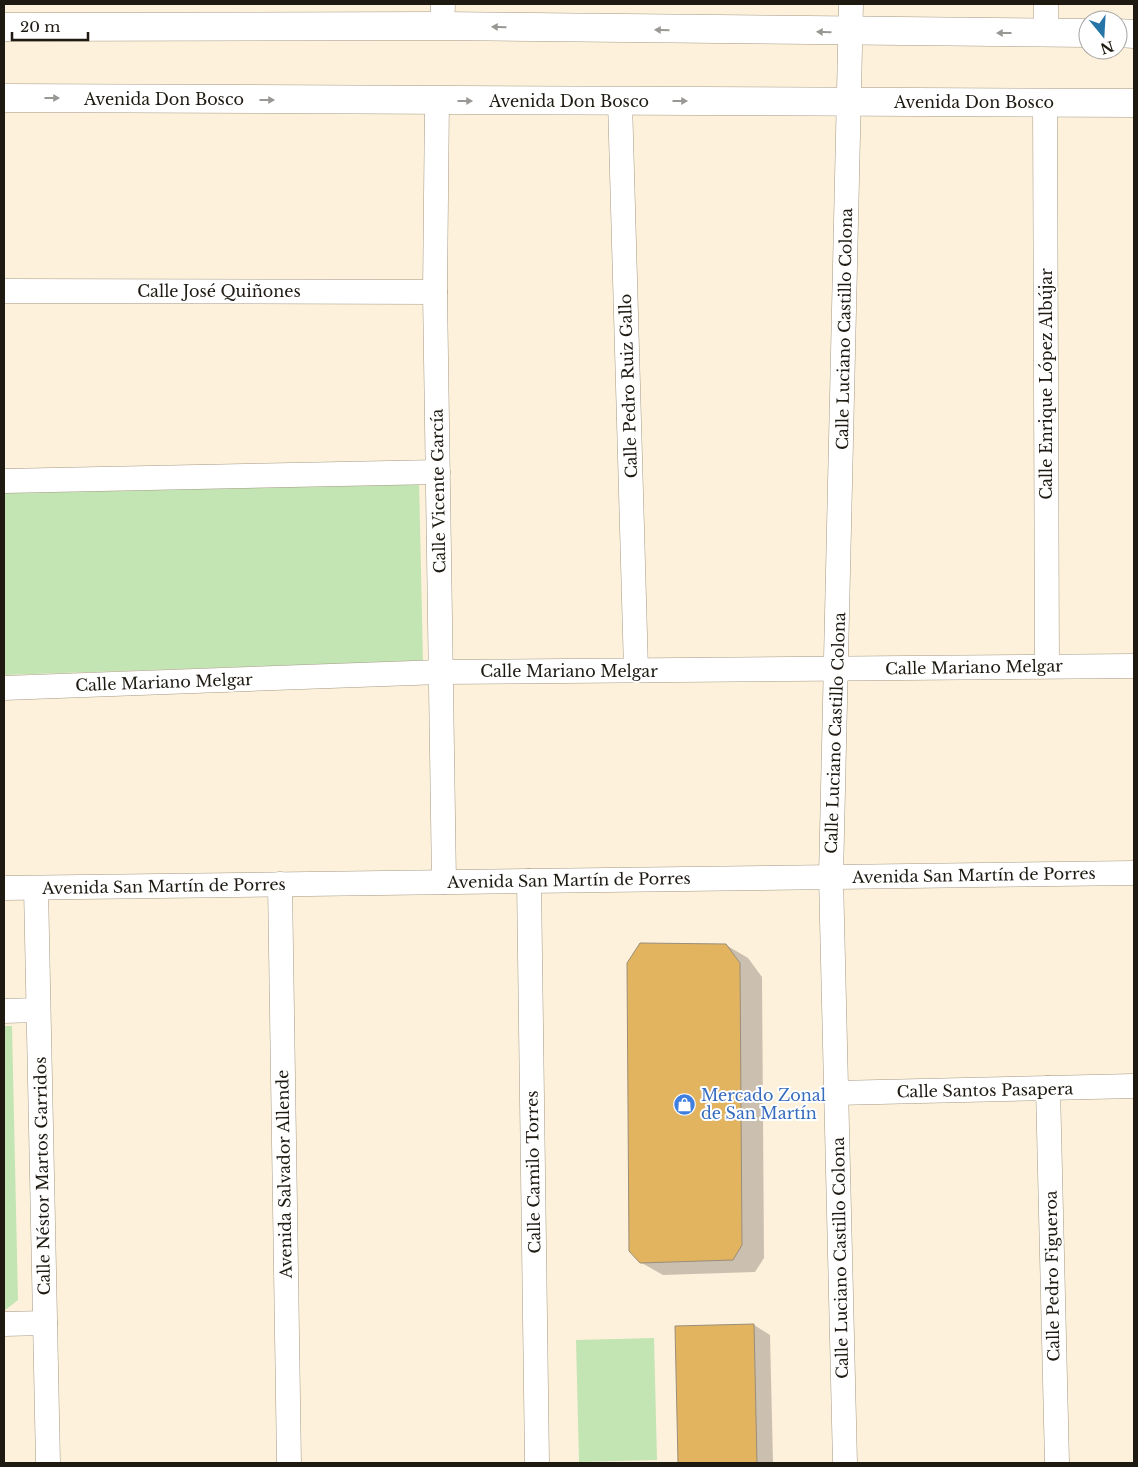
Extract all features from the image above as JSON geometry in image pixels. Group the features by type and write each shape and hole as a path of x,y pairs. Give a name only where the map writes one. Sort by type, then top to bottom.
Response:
{"street":[{"name":"Calle Luciano Castillo Colona","path":"844,1463 831,877 838,669 848,102 852,32 851,4"},
{"path":"1046,4 1046,33"},
{"path":"4,28 443,15 852,32 1078,33"},
{"name":"Avenida Don Bosco","path":"4,98 1134,103"},
{"name":"Calle Vicente García","path":"437,101 435,292 444,882"},
{"name":"Calle Pedro Ruiz Gallo","path":"620,101 636,670"},
{"name":"Calle Enrique López Albújar","path":"1045,102 1047,666"},
{"name":"Calle José Quiñones","path":"4,291 435,292"},
{"path":"4,481 438,472"},
{"name":"Calle Mariano Melgar","path":"4,688 441,672 1134,666"},
{"name":"Avenida San Martín de Porres","path":"4,888 1134,873"},
{"name":"Calle Camilo Torres","path":"529,881 537,1463"},
{"name":"Avenida Salvador Allende","path":"280,884 289,1463"},
{"name":"Calle Néstor Martos Garridos","path":"36,888 48,1463"},
{"path":"4,1010 38,1010"},
{"name":"Calle Santos Pasapera","path":"836,1094 1134,1086"},
{"name":"Calle Pedro Figueroa","path":"1048,1088 1056,1463"},
{"path":"4,1324 45,1323"}],"green space":[{"path":"419,479 423,661 4,675 4,489"},
{"path":"4,1026 12,1026 18,1300 4,1311"},
{"path":"654,1338 657,1460 579,1462 576,1340"}],"building":[{"name":"Mercado Zonal de San Martín","path":"640,943 726,944 740,963 742,1245 733,1260 640,1263 629,1251 627,963"},
{"path":"754,1324 757,1463 678,1463 675,1326"}],"place":[{"name":"Mercado Zonal de San Martín","path":"685,1104"}]}
